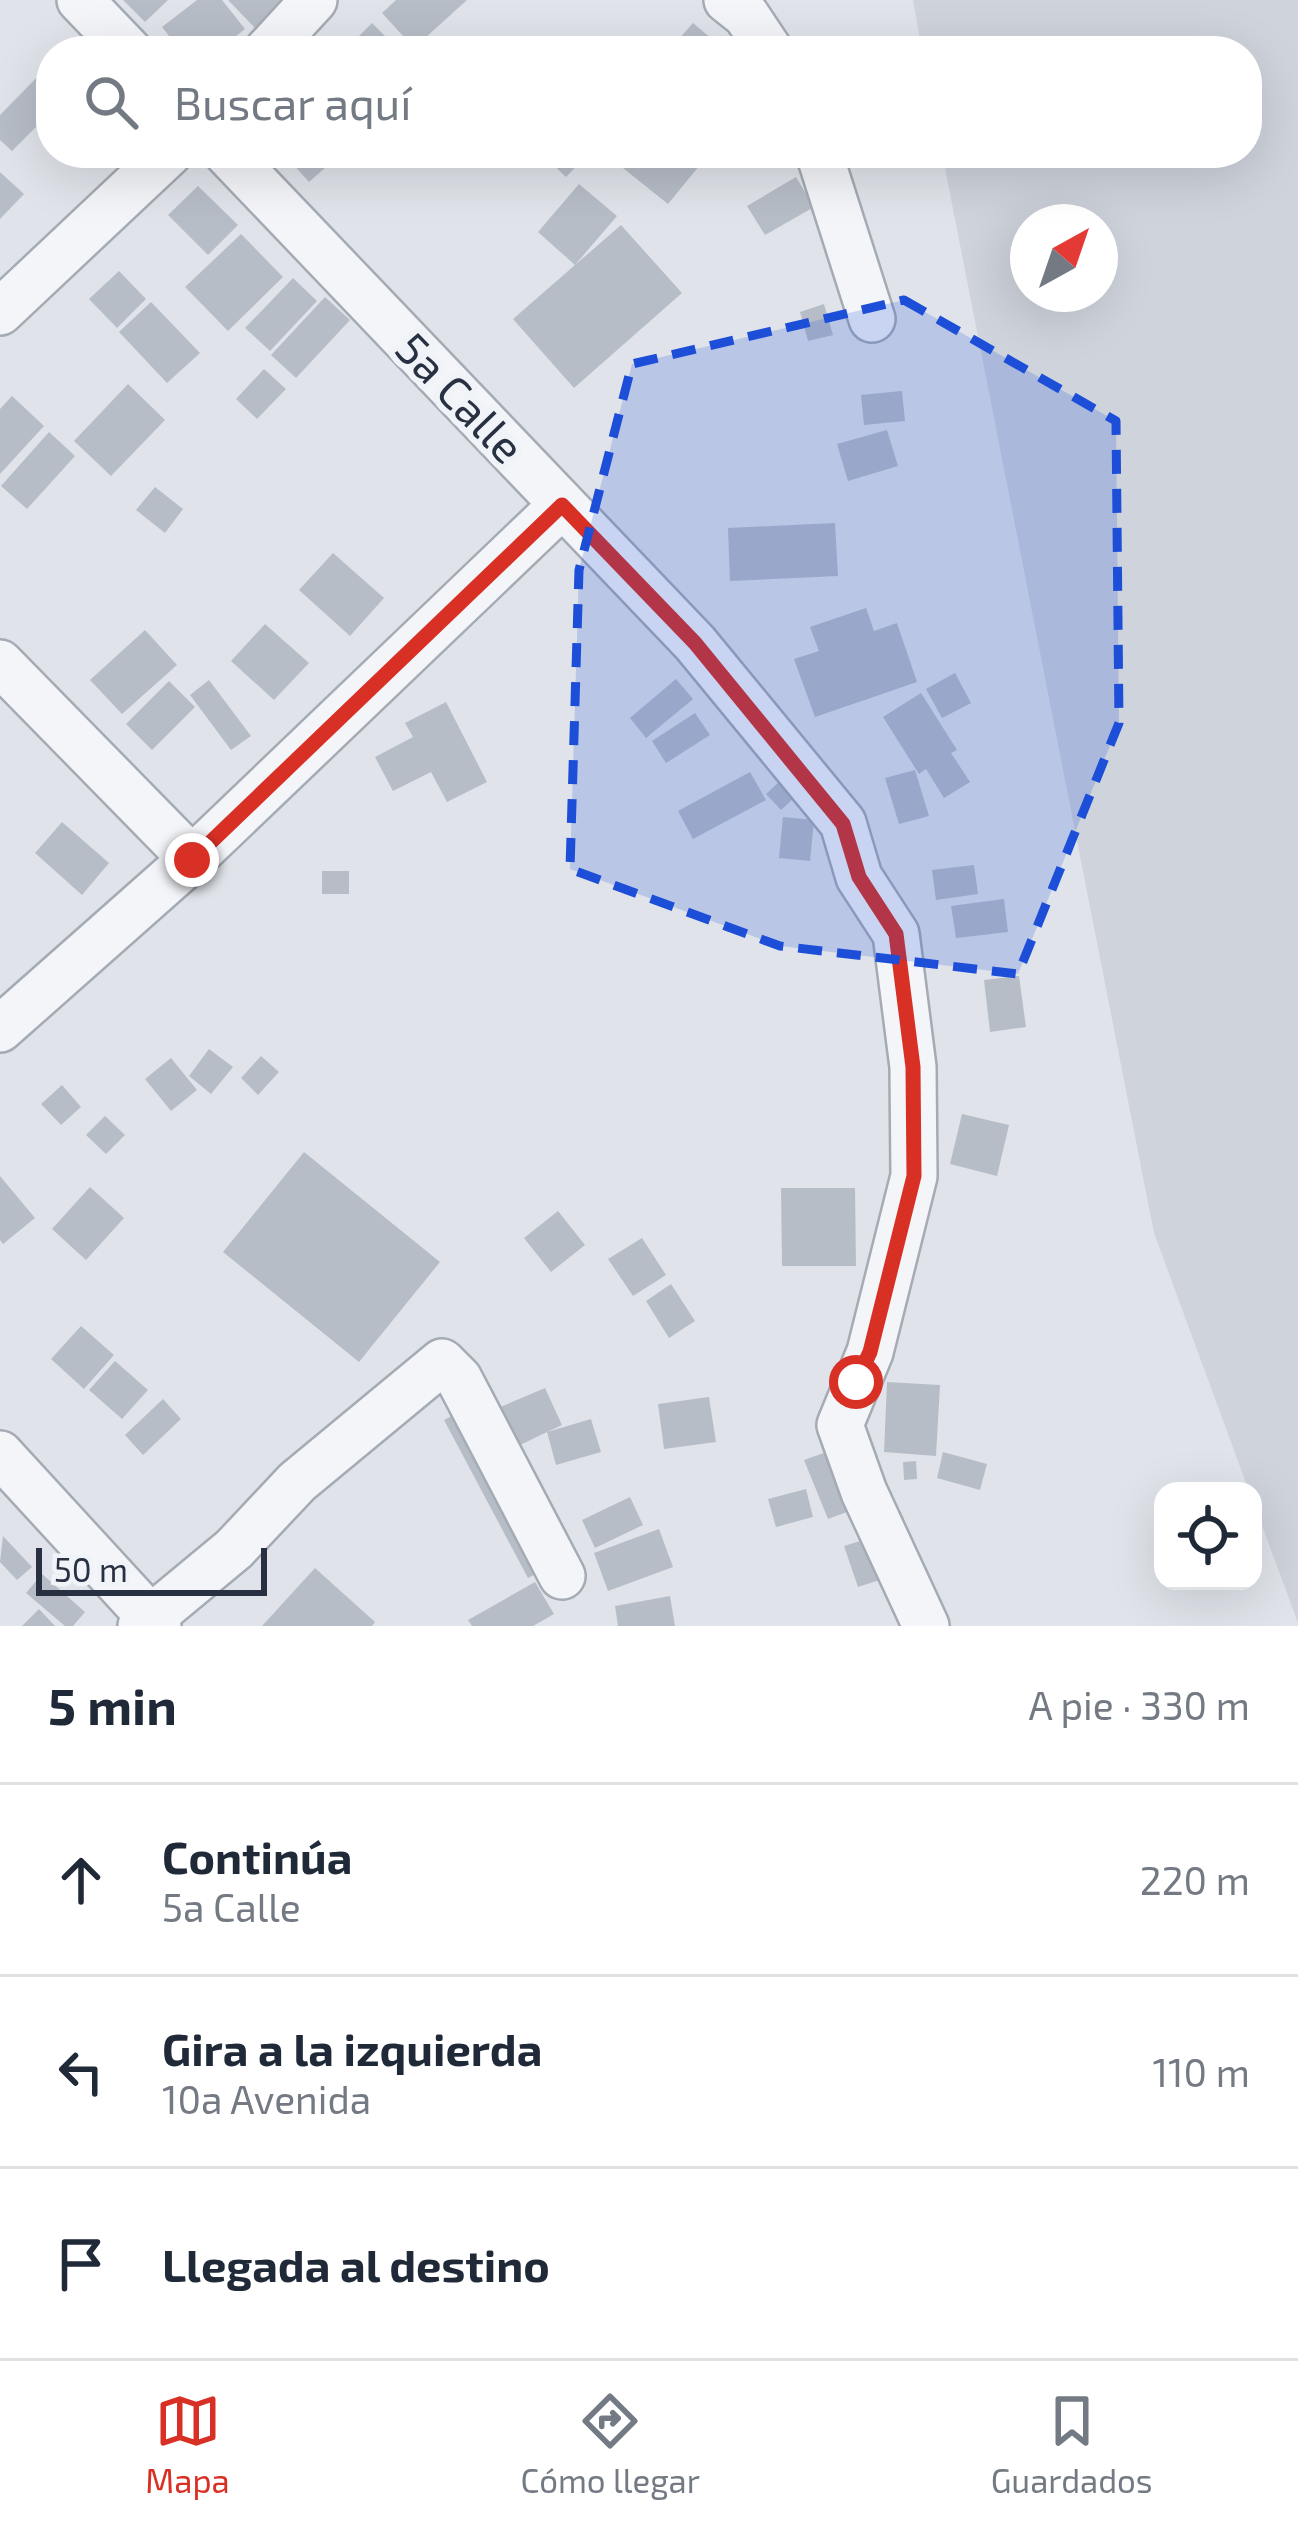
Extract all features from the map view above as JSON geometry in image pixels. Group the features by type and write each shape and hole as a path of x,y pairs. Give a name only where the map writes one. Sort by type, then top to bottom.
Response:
{"street":[{"path":"80,0 115,36"},
{"path":"281,36 314,0"},
{"path":"727,0 746,15 760,36"},
{"path":"0,312 153,168"},
{"name":"5a Calle","path":"241,168 695,643 843,824 859,877 896,934 913,1067 914,1176 870,1352 840,1425 864,1492 926,1626"},
{"path":"824,168 872,320"},
{"path":"0,1029 192,860 562,505"},
{"path":"0,663 192,860"},
{"path":"0,1454 150,1623 234,1549 297,1482 442,1362 459,1379 562,1576"}],"highlighted area":[{"path":"904,300 1116,421 1119,723 1018,974 780,946 570,869 579,570 632,364"}],"shaded area":[{"path":"913,0 1298,0 1298,1623 1262,1525 1262,1482 1246,1482 1154,1233 945,168 1262,168 1262,36 919,36"}],"building":[{"path":"123,0 168,0 145,22"},
{"path":"197,0 222,0 245,29 236,36 169,36 162,27"},
{"path":"228,0 283,0 255,28"},
{"path":"396,0 467,0 427,36 403,36 382,13"},
{"path":"372,23 385,36 359,36"},
{"path":"693,23 708,36 681,36"},
{"path":"36,78 36,127 12,151 0,140 0,115"},
{"path":"296,168 325,168 309,182"},
{"path":"623,168 697,168 668,204"},
{"path":"0,172 24,194 0,219"},
{"path":"796,177 814,207 765,235 747,206"},
{"path":"579,184 617,216 575,265 538,232"},
{"path":"198,186 238,225 208,255 168,215"},
{"path":"621,225 682,293 574,388 513,319"},
{"path":"241,234 283,277 228,331 185,287"},
{"path":"119,271 146,299 117,328 89,299"},
{"path":"293,278 317,301 270,351 245,328"},
{"path":"325,297 350,320 296,378 271,355"},
{"path":"151,302 200,353 167,383 119,332"},
{"path":"824,304 833,335 808,341 800,312"},
{"path":"264,369 286,389 257,419 236,399"},
{"path":"128,384 165,420 111,476 74,441"},
{"path":"902,391 905,421 864,425 861,395"},
{"path":"12,396 44,426 0,474 0,409"},
{"path":"887,430 898,466 848,481 837,444"},
{"path":"49,432 75,456 27,509 1,486"},
{"path":"155,487 183,509 165,533 136,510"},
{"path":"835,523 838,576 730,581 728,528"},
{"path":"333,553 384,598 350,636 299,590"},
{"path":"866,608 874,631 897,623 917,682 815,717 794,659 819,651 810,627"},
{"path":"265,624 309,663 274,700 231,661"},
{"path":"145,630 177,665 122,714 90,680"},
{"path":"955,673 971,703 942,718 926,689"},
{"path":"676,679 693,699 646,738 630,718"},
{"path":"209,680 251,736 231,750 190,695"},
{"path":"169,681 195,707 152,750 126,724"},
{"path":"921,693 957,750 951,753 970,782 944,798 926,769 919,774 883,717"},
{"path":"446,702 487,782 447,802 431,772 393,791 375,757 413,737 405,723"},
{"path":"695,713 710,735 666,763 652,741"},
{"path":"915,770 929,816 899,824 885,778"},
{"path":"750,772 766,800 693,839 678,811"},
{"path":"780,781 795,797 781,810 766,794"},
{"path":"783,817 814,820 810,861 779,858"},
{"path":"62,822 109,863 82,895 35,853"},
{"path":"974,865 978,894 936,900 932,870"},
{"path":"322,871 349,871 349,894 322,894"},
{"path":"1004,899 1008,932 956,938 951,906"},
{"path":"1019,976 1026,1027 990,1032 984,980"},
{"path":"209,1049 233,1067 211,1094 189,1076"},
{"path":"261,1056 279,1072 258,1095 241,1078"},
{"path":"171,1058 197,1090 171,1111 145,1079"},
{"path":"62,1085 81,1107 61,1125 41,1104"},
{"path":"962,1114 1009,1125 997,1176 950,1164"},
{"path":"105,1116 125,1135 106,1154 86,1135"},
{"path":"304,1152 440,1262 359,1362 223,1252"},
{"path":"0,1176 35,1218 3,1244 0,1240"},
{"path":"90,1187 124,1218 86,1260 52,1229"},
{"path":"781,1188 855,1188 856,1266 782,1266"},
{"path":"558,1211 585,1245 551,1272 524,1238"},
{"path":"642,1238 666,1275 633,1296 608,1259"},
{"path":"671,1284 695,1321 669,1338 646,1301"},
{"path":"81,1326 114,1355 84,1389 51,1359"},
{"path":"115,1361 148,1390 122,1419 89,1390"},
{"path":"887,1382 940,1385 936,1456 884,1452"},
{"path":"545,1388 562,1425 516,1447 498,1408"},
{"path":"709,1397 716,1442 664,1449 658,1404"},
{"path":"163,1399 181,1419 143,1455 125,1435"},
{"path":"471,1406 555,1564 528,1578 444,1420"},
{"path":"591,1419 601,1452 556,1465 547,1432"},
{"path":"832,1450 855,1509 828,1519 804,1460"},
{"path":"943,1452 987,1464 980,1490 937,1478"},
{"path":"916,1461 917,1479 904,1480 903,1462"},
{"path":"806,1489 813,1517 776,1527 768,1499"},
{"path":"630,1497 643,1525 595,1548 582,1520"},
{"path":"659,1529 673,1567 608,1591 594,1553"},
{"path":"3,1536 32,1567 17,1580 0,1562"},
{"path":"873,1537 886,1578 858,1587 844,1546"},
{"path":"315,1568 375,1622 372,1626 262,1626"},
{"path":"42,1574 85,1612 73,1626 65,1626 26,1593"},
{"path":"535,1582 554,1614 533,1626 472,1626 468,1620"},
{"path":"670,1596 675,1626 618,1626 615,1606"},
{"path":"39,1609 55,1626 22,1626"}],"route":[{"path":"192,860 562,505 695,643 843,824 859,877 896,934 913,1067 914,1176 870,1352 856,1382"}]}
